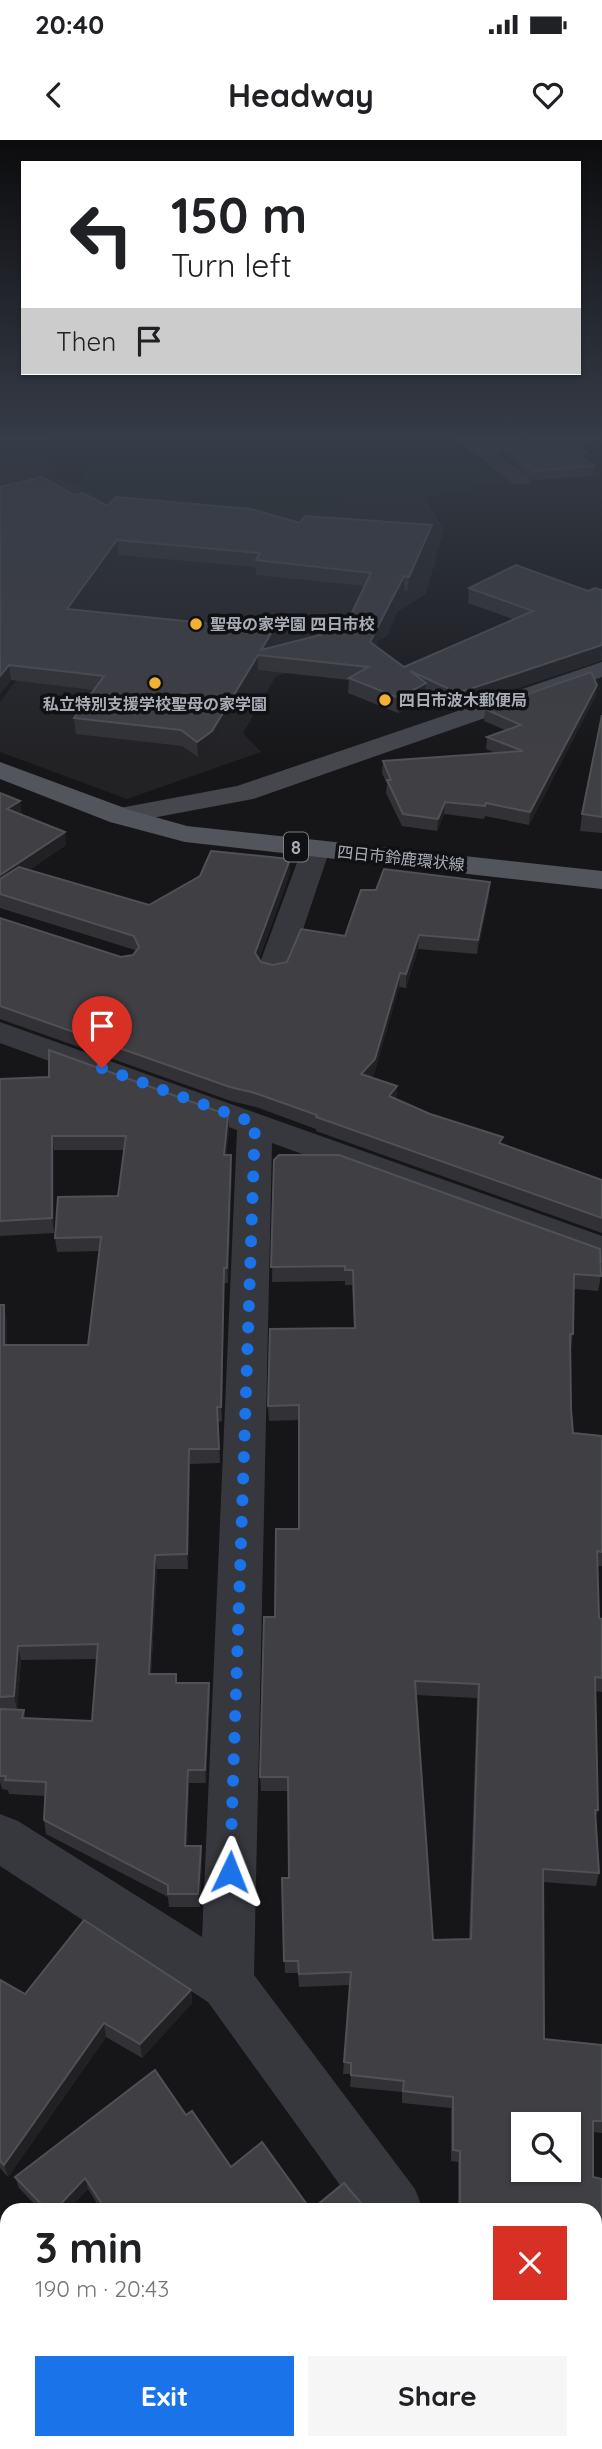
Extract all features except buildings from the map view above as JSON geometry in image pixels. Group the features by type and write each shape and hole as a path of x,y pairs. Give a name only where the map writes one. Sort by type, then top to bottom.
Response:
{"main road":[{"name":"四日市鈴鹿環状線","path":"0,770 120,816 186,834 602,880"}],"street":[{"path":"120,816 243,793 602,669"},
{"path":"274,968 316,849"},
{"path":"0,1032 602,1250"},
{"path":"227,1983 255,1123"},
{"path":"0,1838 227,1983 389,2203"}],"shaded area":[{"name":"聖母の家学園 四日市校","path":"0,546 439,546 426,594 397,612 387,637 367,645 368,649 276,676 243,733 261,752 127,799 0,752 0,702 23,671 0,665"}],"place":[{"name":"聖母の家学園 四日市校","path":"196,624"},
{"name":"私立特別支援学校聖母の家学園","path":"155,683"},
{"name":"四日市波木郵便局","path":"385,700"}],"route":[{"path":"102,1068 255,1123 230,1872"}]}
